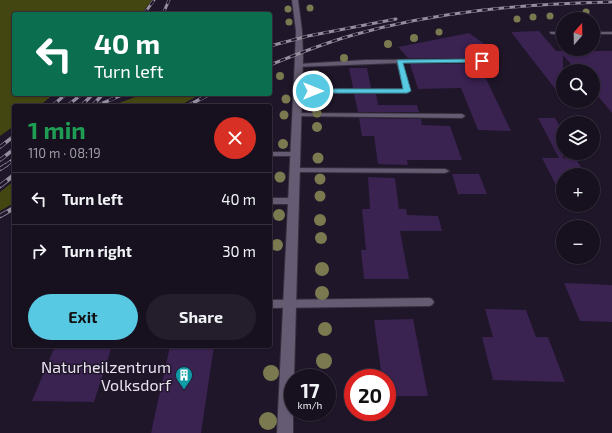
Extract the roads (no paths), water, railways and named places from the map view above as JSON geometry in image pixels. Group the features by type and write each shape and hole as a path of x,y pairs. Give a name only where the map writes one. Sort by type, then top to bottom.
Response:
{"street":[{"path":"285,433 299,31 295,0"}],"lane":[{"path":"600,33 612,33"},
{"path":"298,66 399,62 482,61"},
{"path":"297,91 407,91 399,62"},
{"path":"296,116 462,116"},
{"path":"272,154 295,154"},
{"path":"294,170 445,171"},
{"path":"272,201 293,201"},
{"path":"272,304 429,302"}],"railway":[{"path":"145,12 154,0"},
{"path":"164,12 169,0"},
{"path":"272,64 343,38 417,20 481,10 612,2"},
{"path":"272,45 308,36 396,19"},
{"path":"54,104 64,96"},
{"path":"70,104 80,96"},
{"path":"83,104 91,96"},
{"path":"94,104 101,96"},
{"path":"101,104 119,96"},
{"path":"191,104 206,96"},
{"path":"0,147 12,138"},
{"path":"0,160 12,151"},
{"path":"5,166 12,161"},
{"path":"0,169 6,165"},
{"path":"0,186 12,177"},
{"path":"0,216 12,209"}],"place":[{"name":"Naturheilzentrum Volksdorf","path":"184,390"}]}
